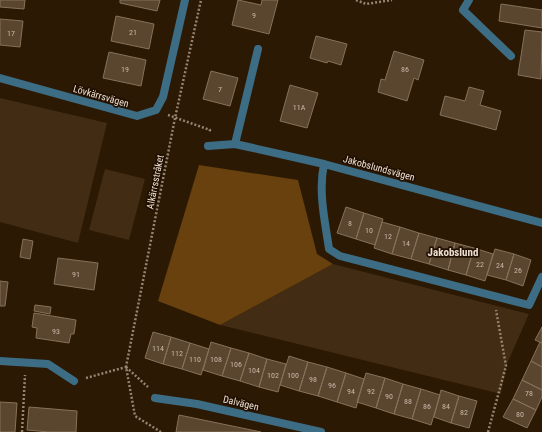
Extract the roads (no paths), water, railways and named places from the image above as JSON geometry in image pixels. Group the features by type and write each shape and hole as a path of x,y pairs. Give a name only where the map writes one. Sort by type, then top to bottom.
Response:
{"street":[{"name":"Lövkärrsvägen","path":"0,78 137,116 156,110 163,97 185,0"},
{"path":"469,0 463,10 510,56"},
{"path":"235,144 258,48"},
{"name":"Jakobslundsvägen","path":"208,146 235,144 324,164 542,223"},
{"path":"324,164 322,174 322,207 329,249 340,256 529,305 542,277"},
{"path":"0,361 48,364 74,381"},
{"name":"Dalvägen","path":"155,398 197,404 321,432"}],"district":[{"name":"Jakobslund","path":"453,252"}]}
